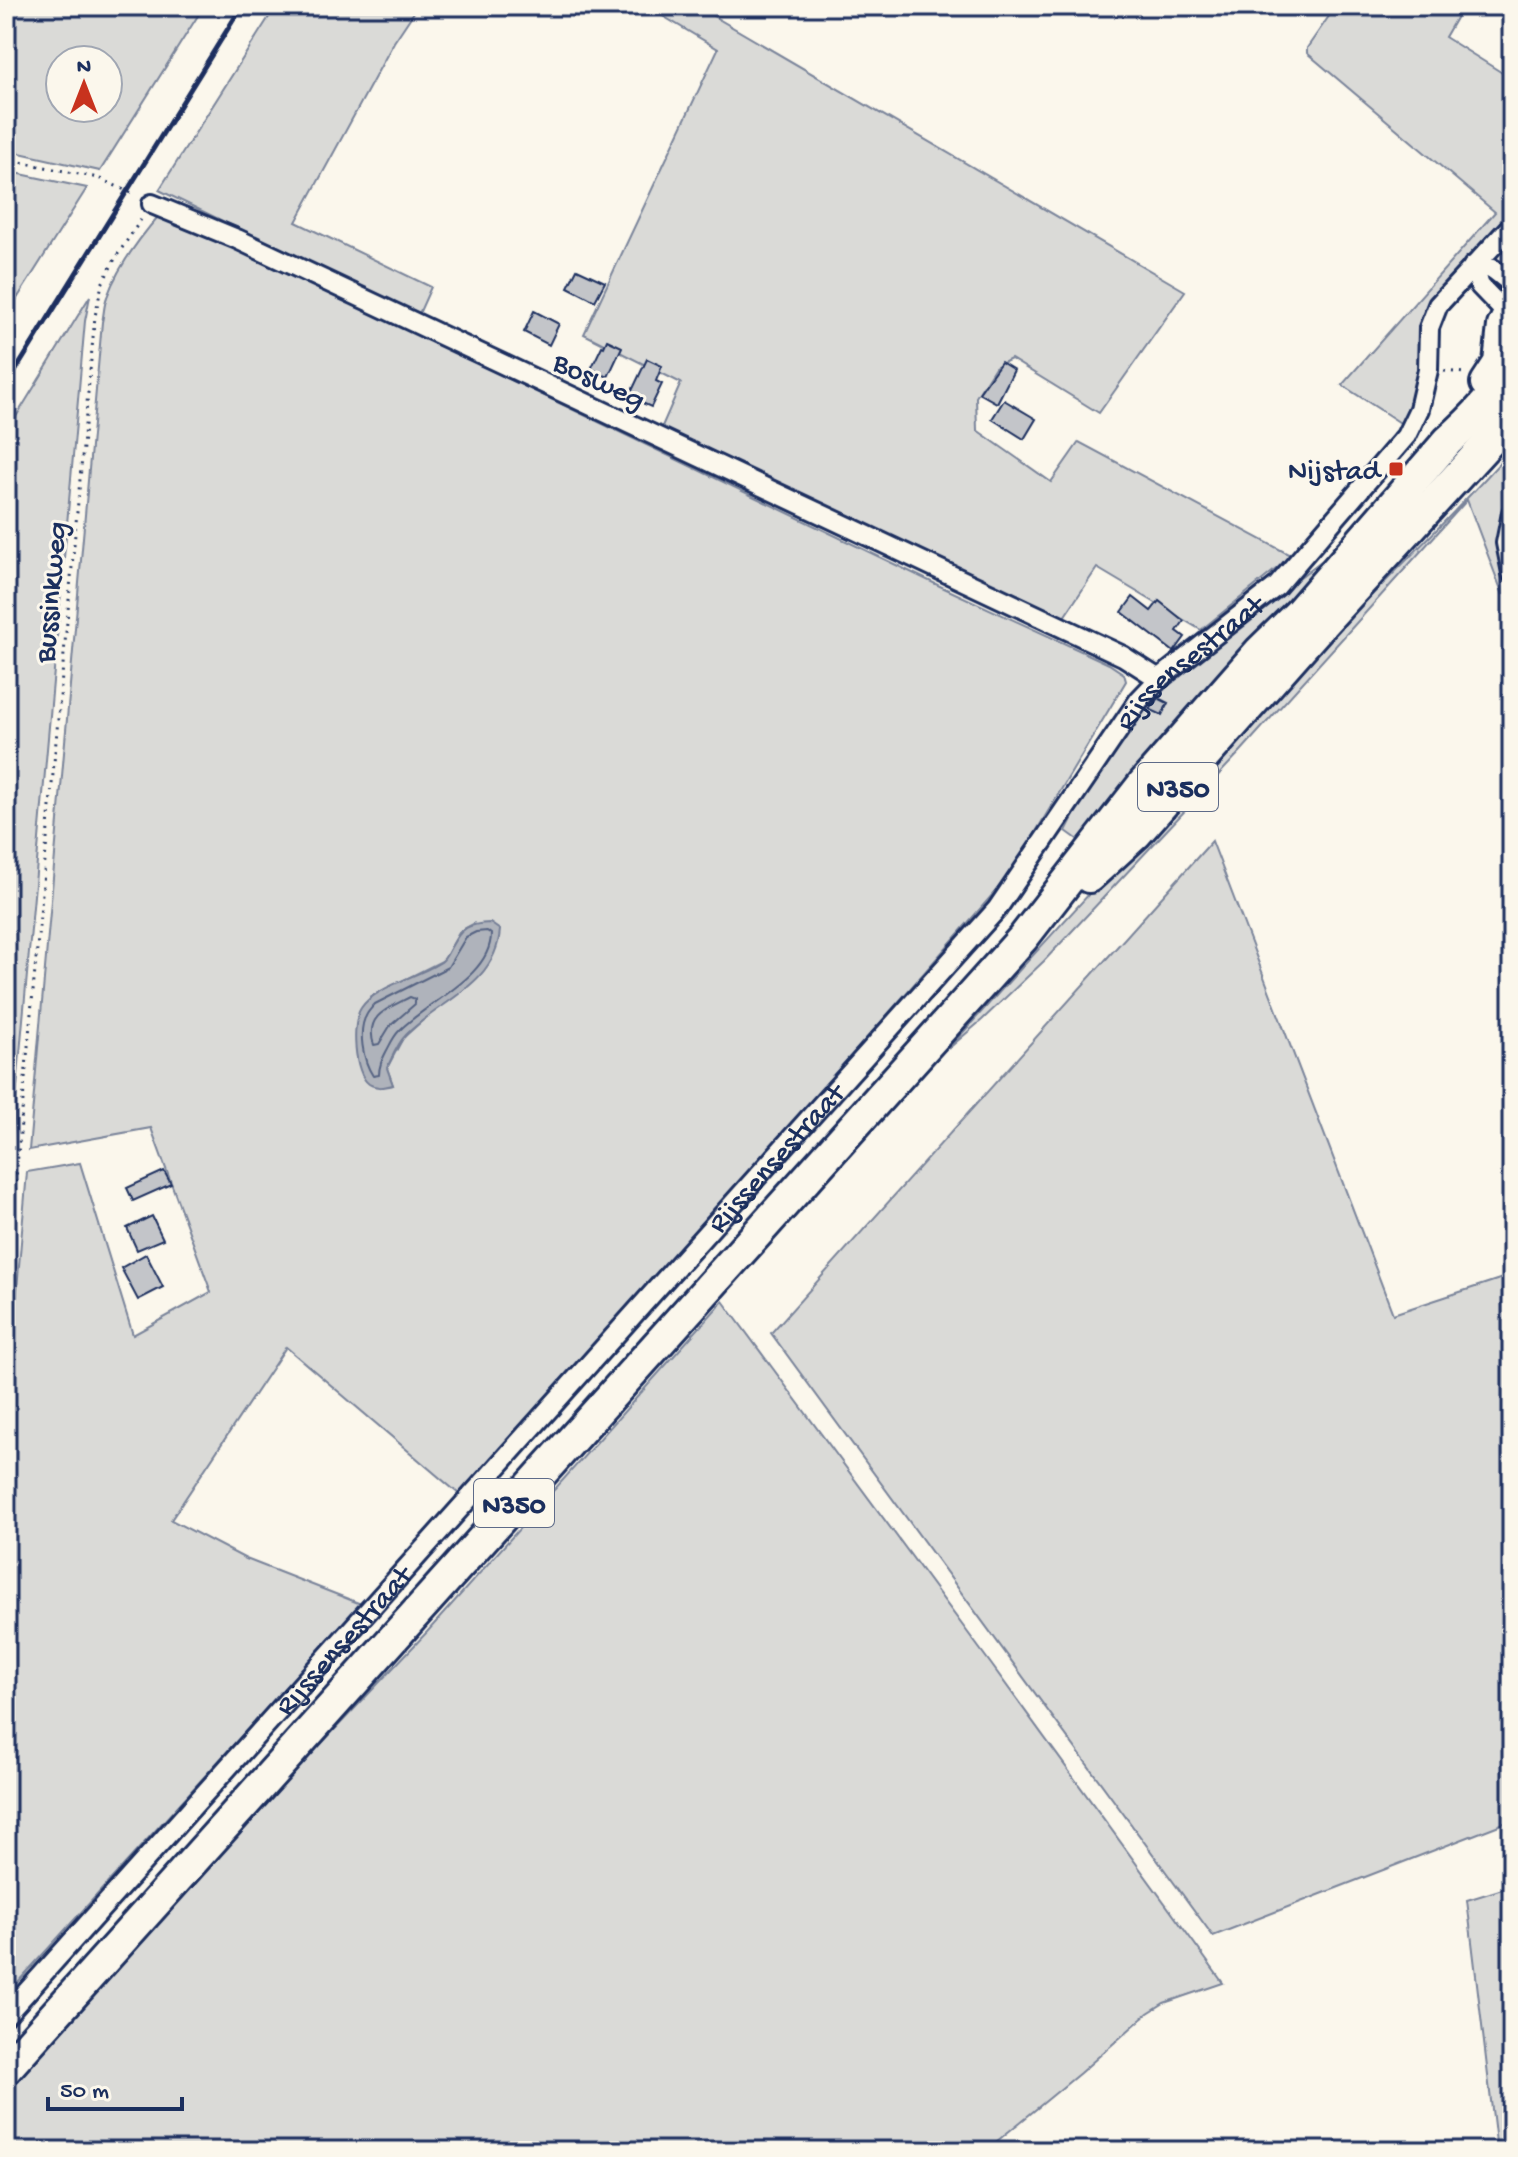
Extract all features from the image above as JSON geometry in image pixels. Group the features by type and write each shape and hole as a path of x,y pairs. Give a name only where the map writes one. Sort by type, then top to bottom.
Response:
{"main road":[{"path":"1503,370 1501,336 1510,314"},
{"name":"Rijssensestraat","path":"6,2069 1023,938 1163,761 1260,651 1298,614 1448,441 1476,414 1503,370"},
{"name":"Rijssensestraat","path":"1023,938 1136,834 1322,624 1512,417"},
{"name":"Rijssensestraat","path":"1467,467 1496,451 1512,434"}],"street":[{"name":"Bosweg","path":"152,204 237,239 1123,656 1159,679"},
{"name":"Rijssensestraat","path":"6,2015 997,909 1139,700 1159,679 1277,586 1406,436 1419,409 1428,370 1429,328 1438,305 1512,225"},
{"path":"1510,314 1480,286 1473,266 1493,269 1512,284"},
{"path":"1512,513 1506,543 1512,573"}],"path":[{"path":"6,159 98,178 152,204"},
{"name":"Bussinkweg","path":"6,1286 95,316 102,284 116,257 152,204"}],"shaded area":[{"path":"6,6 204,6 100,171 6,150"},
{"path":"276,6 418,6 394,42 296,222 431,287 418,316 159,190"},
{"path":"646,6 696,6 1185,291 1099,413 1011,359 995,367 976,397 977,430 1051,482 1079,442 1292,556 1201,630 1097,568 1062,620 660,431 681,383 584,334 718,49"},
{"path":"1336,6 1463,6 1445,37 1512,79 1512,215 1503,220 1429,300 1422,324 1420,376 1405,426 1342,385 1495,212 1307,53 1307,48"},
{"path":"6,171 87,188 6,316"},
{"path":"162,212 944,588 1109,664 1124,674 1126,681 1001,885 459,1494 286,1347 171,1520 246,1559 361,1604 6,1995 6,1418 27,1172 80,1163 133,1335 211,1292 151,1128 29,1150 102,322 106,300 117,274","holes":["473,924 431,1013 403,1038 387,1068 393,1085 376,1086 365,1079 362,1075 370,997 444,960 460,931"]},
{"path":"90,296 85,321 6,1211 6,433"},
{"path":"1512,449 1512,504 1504,522 1503,534 1503,595 1467,500 1241,751 1044,961 948,1049 1218,755"},
{"path":"1341,552 1084,844 1066,831 1094,776 1146,698 1321,561"},
{"path":"1212,841 1393,1314 1512,1275 1512,1820 1213,1936 771,1333"},
{"path":"723,1301 1223,1983 1164,2003 1148,2013 985,2151 6,2151 6,2085 131,1945 427,1632"},
{"path":"1512,1886 1512,2151 1497,2151 1467,1900"}],"water":[{"path":"490,923 500,930 488,965 464,990 419,1023 403,1039 387,1068 393,1085 378,1087 369,1084 357,1060 356,1025 361,1008 386,988 441,962 466,928"}],"building":[{"path":"577,269 605,282 595,301 568,287"},
{"path":"534,311 559,324 549,345 524,332"},
{"path":"607,340 622,347 608,377 591,369"},
{"path":"647,359 662,366 656,381 662,384 651,407 629,397"},
{"path":"1001,362 1014,370 997,403 979,393"},
{"path":"1004,400 1036,419 1024,439 992,419"},
{"path":"1133,597 1151,611 1159,601 1184,621 1177,631 1185,637 1174,652 1122,612"},
{"path":"1158,698 1168,703 1162,715 1149,709"},
{"path":"164,1171 171,1184 133,1201 127,1188"},
{"path":"152,1216 163,1239 137,1250 127,1228"},
{"path":"146,1254 163,1287 138,1300 121,1268"}],"railway":[{"path":"6,386 242,6"}],"place":[{"name":"Nijstad","path":"1396,469"}]}
